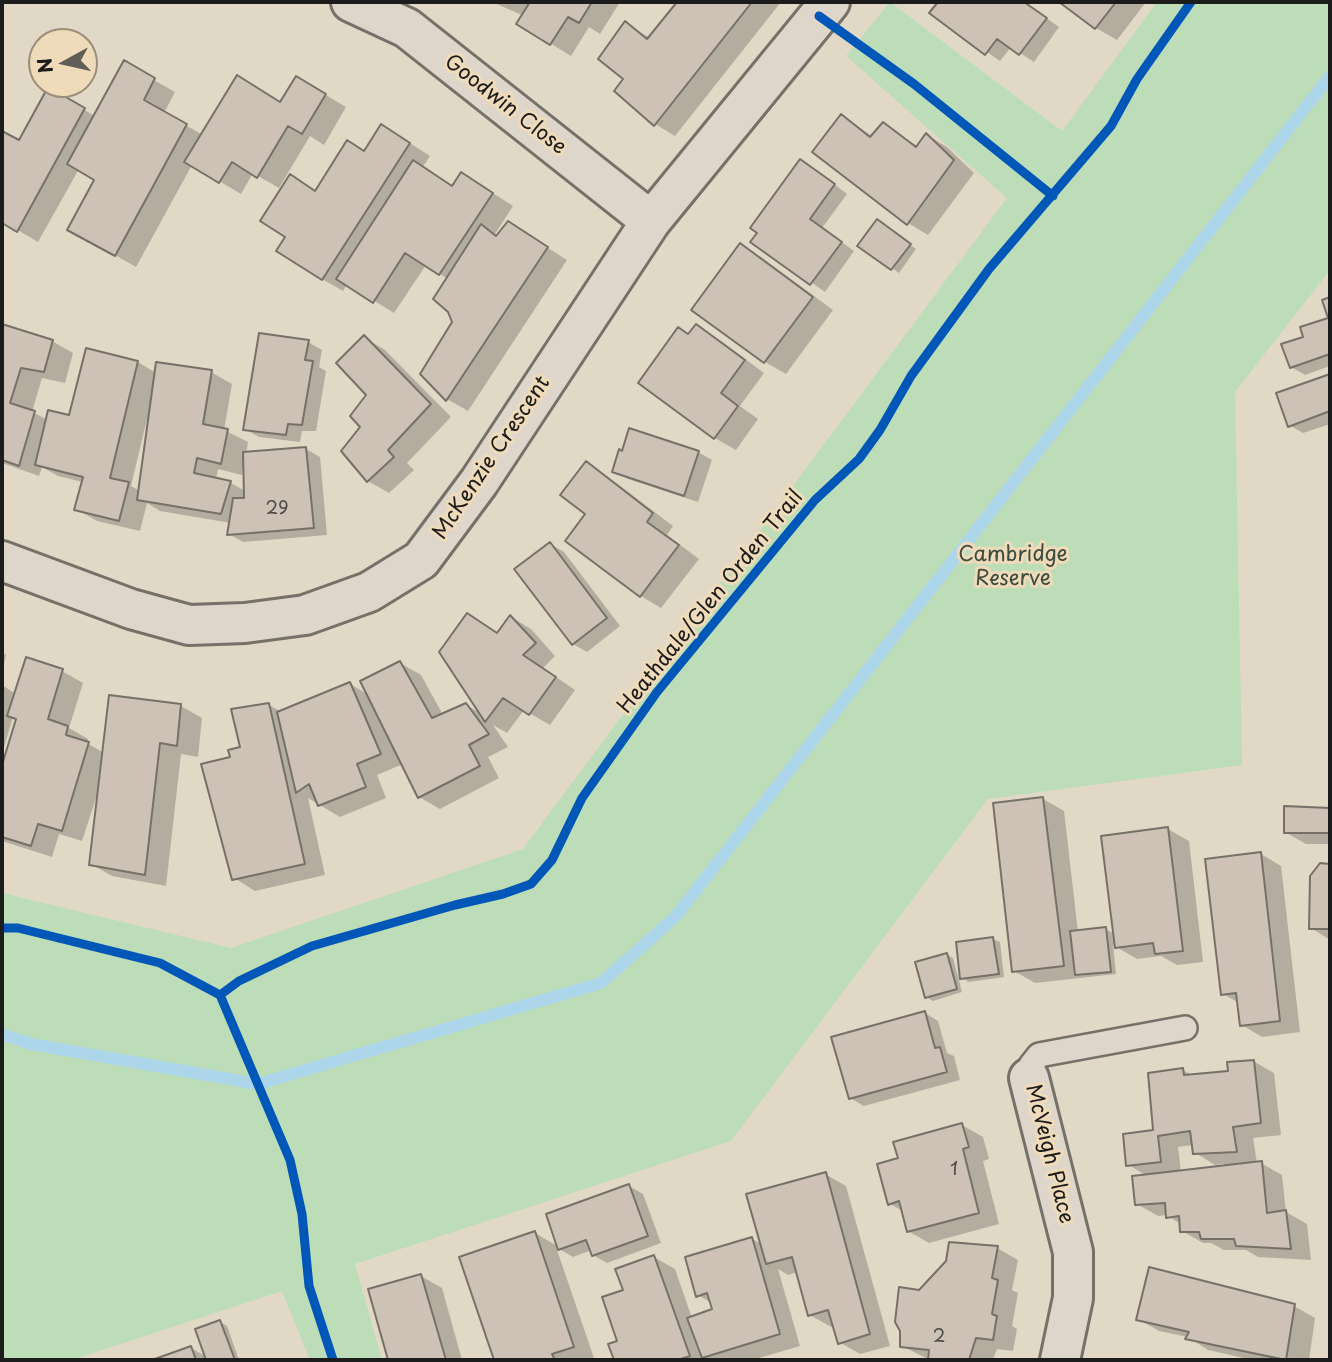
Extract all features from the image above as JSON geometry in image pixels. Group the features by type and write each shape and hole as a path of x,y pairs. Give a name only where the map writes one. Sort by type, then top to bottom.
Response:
{"street":[{"name":"Goodwin Close","path":"351,2 407,28 651,221"},
{"name":"McKenzie Crescent","path":"2,561 131,609 190,625 245,623 305,615 369,592 421,560 479,482 651,221 830,2"},
{"name":"McVeigh Place","path":"1029,1078 1073,1252 1073,1298 1060,1360"}],"lane":[{"name":"McVeigh Place","path":"1029,1078 1031,1065 1039,1055 1185,1028"}],"green space":[{"name":"Cambridge Reserve","path":"890,2 1062,131 1157,2 1330,2 1330,270 1235,392 1242,765 988,799 731,1141 355,1264 382,1360 310,1360 282,1291 72,1360 2,1360 2,893 231,948 523,849 1007,198 846,56"}],"building":[{"path":"530,2 592,2 579,23 568,17 550,45 516,24"},
{"path":"677,2 752,2 654,126 614,91 623,79 598,59 625,21 647,39"},
{"path":"938,2 1024,2 1047,18 1019,55 997,39 985,55 929,13"},
{"path":"1059,2 1116,2 1095,29"},
{"path":"124,60 155,78 144,100 187,124 115,256 67,230 94,180 67,164"},
{"path":"237,75 280,102 296,76 326,94 302,134 288,126 257,178 232,162 219,183 184,162"},
{"path":"42,98 67,98 85,108 17,232 2,223 2,131 19,140"},
{"path":"841,114 870,137 883,122 916,147 926,133 954,160 907,225 812,152"},
{"path":"381,124 410,143 322,280 276,251 285,237 260,221 290,174 315,191 347,140 364,151"},
{"path":"800,159 835,184 810,219 842,242 810,285 750,242 757,233 750,228"},
{"path":"413,160 452,186 461,172 493,193 439,275 405,253 373,303 336,279"},
{"path":"877,219 911,244 891,270 857,246"},
{"path":"508,221 548,247 446,401 420,374 452,322 448,312 433,299 481,224 496,236"},
{"path":"740,243 813,297 764,363 691,310"},
{"path":"1330,297 1330,354 1290,368 1281,344 1303,337 1300,327 1328,318 1322,300"},
{"path":"2,324 53,340 44,372 21,368 10,403 35,411 19,466 2,460"},
{"path":"696,324 745,360 721,393 738,406 714,439 638,383 678,327 688,334"},
{"path":"259,333 309,340 305,360 313,361 302,425 288,424 286,435 243,430"},
{"path":"364,335 431,404 388,450 394,457 367,482 341,451 360,427 350,416 366,395 336,363"},
{"path":"86,348 138,361 110,478 129,482 119,521 74,510 83,477 35,465 48,410 69,415"},
{"path":"156,362 212,370 203,424 228,429 221,464 197,458 194,473 231,481 221,514 137,500"},
{"path":"1330,374 1330,411 1288,427 1276,393"},
{"path":"629,428 699,451 684,496 612,472"},
{"path":"306,447 314,528 227,535 233,498 244,498 243,452"},
{"path":"586,461 653,513 647,522 679,545 640,597 565,541 585,514 560,495"},
{"path":"550,542 607,618 572,645 514,569"},
{"path":"467,613 497,633 510,615 536,643 523,655 556,677 529,715 503,698 485,722 439,652"},
{"path":"26,657 63,669 48,719 68,726 66,735 89,742 62,831 38,824 31,846 2,837 2,765 16,719 7,716"},
{"path":"400,661 432,718 466,703 489,734 469,745 480,766 418,798 360,681"},
{"path":"350,682 381,754 357,764 366,787 318,806 309,784 296,793 277,712"},
{"path":"109,695 181,704 177,746 160,743 145,875 89,865"},
{"path":"269,703 305,864 232,880 201,764 230,757 228,750 240,747 231,709"},
{"path":"1043,797 1064,966 1012,972 993,803"},
{"path":"1284,806 1330,808 1330,833 1284,833"},
{"path":"1168,827 1183,951 1155,954 1153,943 1115,948 1101,836"},
{"path":"1261,852 1280,1021 1240,1026 1236,993 1221,995 1205,859"},
{"path":"1320,863 1330,864 1330,929 1309,929 1310,876"},
{"path":"1106,927 1111,972 1075,975 1070,931"},
{"path":"993,937 999,974 960,979 956,942"},
{"path":"947,953 957,989 925,998 915,962"},
{"path":"925,1011 935,1048 940,1047 947,1072 849,1099 831,1037"},
{"path":"1254,1060 1261,1123 1233,1127 1237,1152 1193,1154 1190,1131 1158,1136 1161,1162 1126,1166 1123,1134 1153,1130 1148,1073 1183,1068 1184,1075 1228,1071 1227,1062"},
{"path":"962,1123 969,1147 963,1149 979,1213 907,1232 899,1201 888,1205 877,1164 898,1158 893,1142"},
{"path":"1262,1161 1267,1213 1286,1210 1291,1249 1236,1246 1234,1239 1201,1239 1199,1232 1180,1232 1179,1216 1166,1218 1165,1203 1135,1205 1132,1176"},
{"path":"826,1172 870,1334 838,1344 828,1310 808,1316 792,1257 766,1264 746,1194"},
{"path":"629,1184 648,1236 592,1256 586,1240 558,1250 546,1214"},
{"path":"535,1231 574,1347 552,1354 555,1360 494,1360 459,1257"},
{"path":"752,1237 780,1334 702,1358 687,1318 712,1309 707,1293 696,1297 685,1257"},
{"path":"949,1242 998,1246 992,1278 998,1280 992,1314 997,1316 993,1340 976,1338 969,1360 928,1360 929,1350 900,1347 900,1331 895,1322 899,1287 919,1290 946,1261"},
{"path":"654,1255 690,1356 678,1360 614,1360 608,1344 617,1341 602,1297 623,1290 615,1269"},
{"path":"1149,1267 1295,1304 1286,1360 1185,1339 1189,1332 1136,1320"},
{"path":"421,1274 446,1360 388,1360 368,1289"},
{"path":"220,1320 235,1360 206,1360 195,1329"},
{"path":"191,1346 196,1360 152,1360"}],"waterway":[{"path":"2,1034 31,1044 258,1084 601,983 676,916 1330,76"}],"cycle path":[{"name":"Heathdale/Glen Orden Trail","path":"2,928 18,928 160,963 220,995 239,981 312,946 531,884 552,860 582,798 657,692 815,500 859,459 880,430 911,376 989,269 1111,126 1137,79 1191,2"},
{"path":"819,16 914,84 1053,196"},
{"path":"220,995 290,1160 302,1214 309,1286 333,1360"}]}
